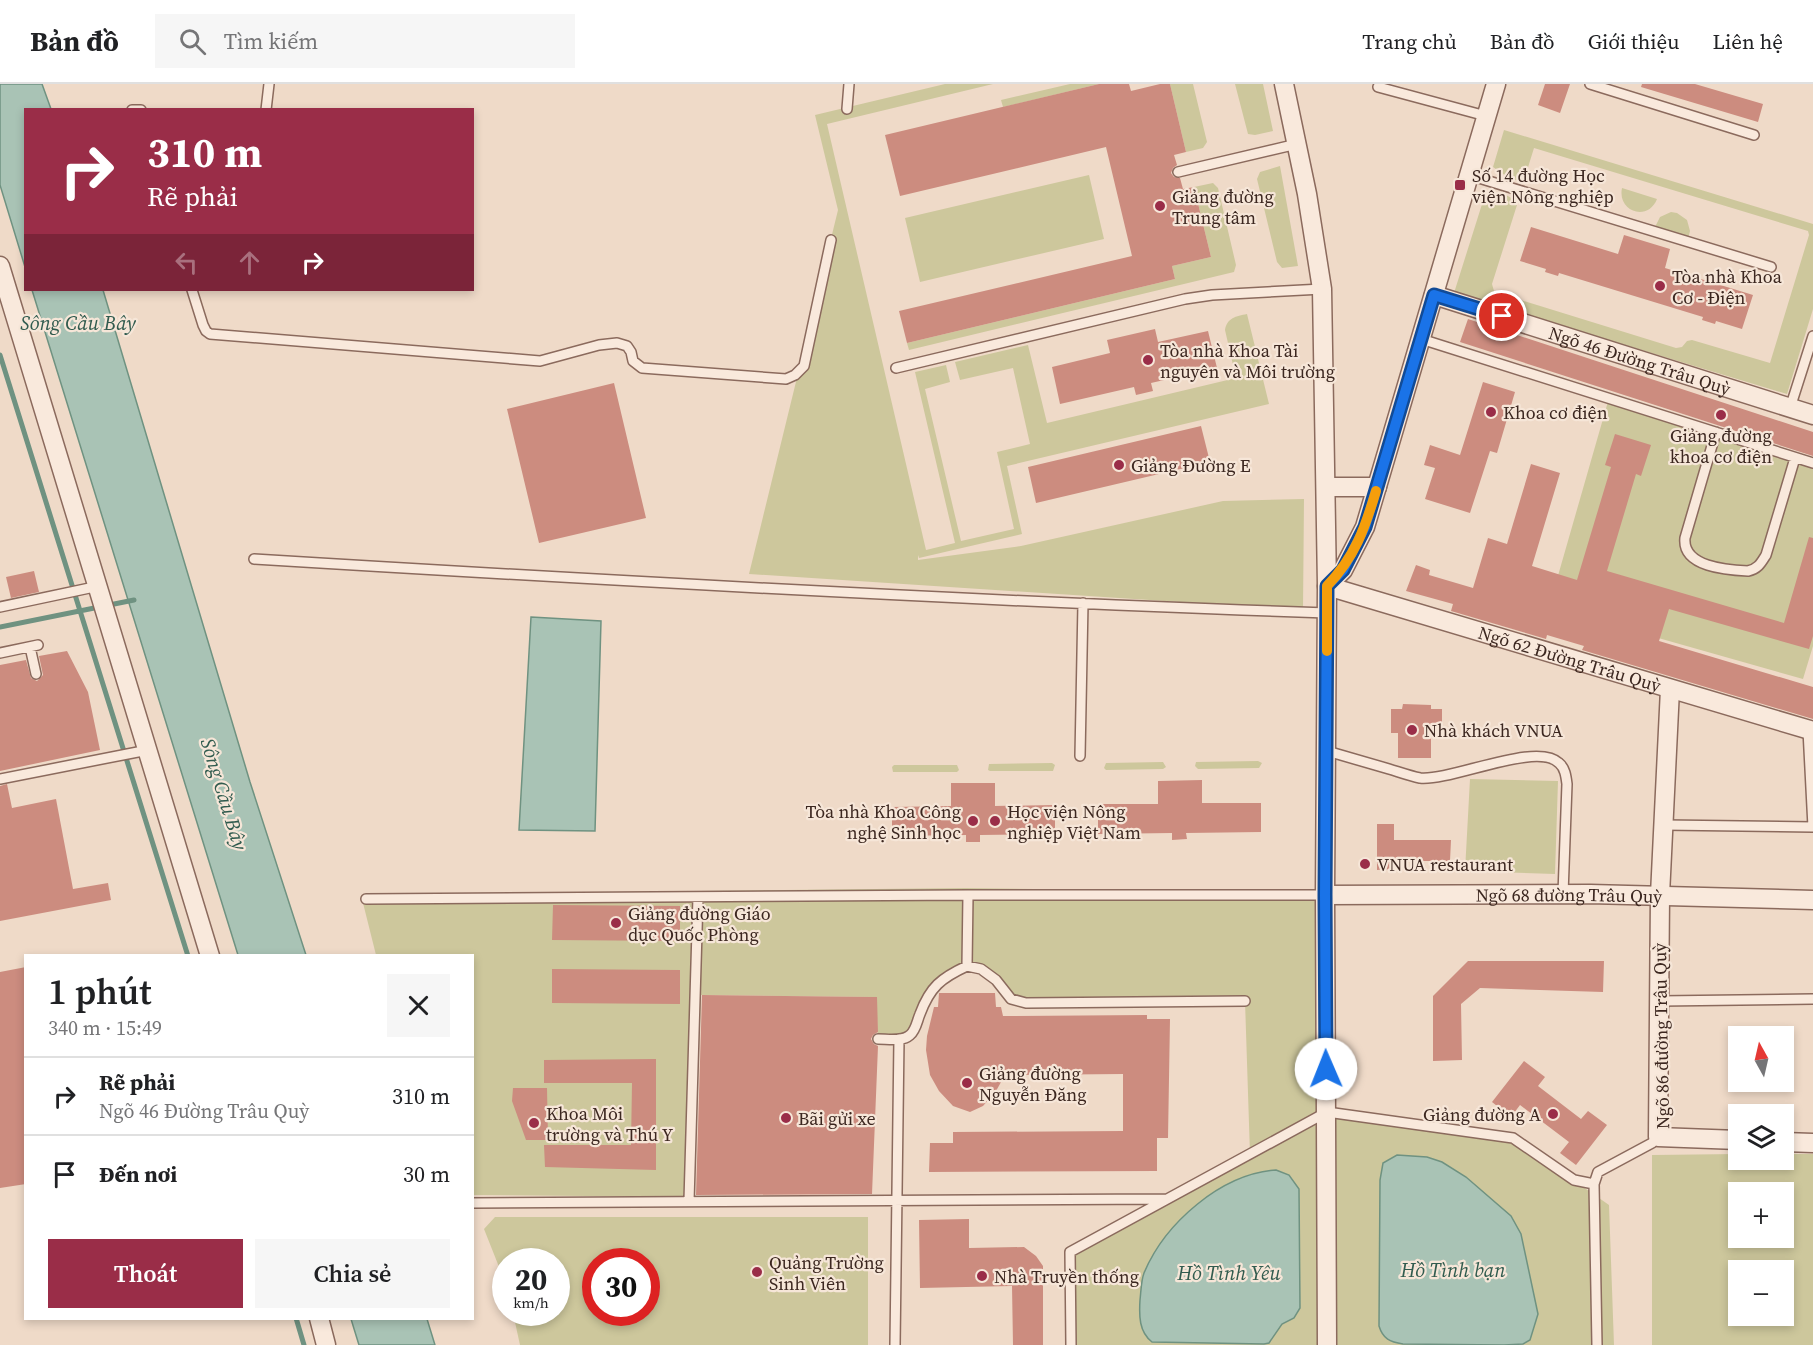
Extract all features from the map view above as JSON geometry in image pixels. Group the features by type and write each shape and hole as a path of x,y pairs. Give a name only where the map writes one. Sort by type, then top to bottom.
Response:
{"street":[{"path":"1284,84 1307,194 1322,289 1327,586 1326,1345"},
{"path":"1327,586 1343,570 1365,527 1496,84"},
{"path":"0,266 95,588 116,641 143,751 209,954"},
{"name":"Ngõ 46 Đường Trâu Quỳ","path":"1434,295 1813,415"},
{"path":"1326,487 1377,487"},
{"name":"Ngõ 62 Đường Trâu Quỳ","path":"1327,586 1810,730"},
{"path":"1660,895 1670,689"},
{"name":"Ngõ 68 đường Trâu Quỳ","path":"1325,895 1563,894 1813,900"},
{"name":"Ngõ 86 đường Trâu Quỳ","path":"1660,895 1658,1137 1728,1140"},
{"path":"1794,1142 1813,1143"},
{"path":"320,1320 326,1345"}],"lane":[{"path":"266,108 269,84"},
{"path":"847,109 849,84"},
{"path":"1590,84 1754,135"},
{"path":"1378,87 1486,116"},
{"path":"1179,172 1297,144"},
{"path":"1469,175 1772,267"},
{"path":"192,291 206,331 210,334 540,361 599,345 617,343 627,346 633,362 642,368 786,379 795,375 804,366 831,240"},
{"path":"896,368 1185,299 1212,295 1322,289"},
{"path":"1790,408 1813,336"},
{"path":"1420,339 1813,463"},
{"path":"1716,432 1684,544 1688,554 1702,564 1748,571 1754,570 1761,564 1766,555 1795,458"},
{"path":"254,559 552,577 1327,613"},
{"path":"0,606 95,588"},
{"path":"1080,756 1083,603"},
{"path":"0,653 34,646 36,674"},
{"path":"1664,825 1813,827 1810,730"},
{"path":"0,779 55,764 143,751"},
{"path":"1327,751 1420,778 1437,777 1497,762 1534,756 1559,762 1566,774 1567,784 1563,894"},
{"path":"967,966 968,895"},
{"path":"366,899 1325,895"},
{"path":"689,1201 698,897"},
{"path":"878,1039 899,1039 909,1036 915,1028 929,994 936,985 951,973 967,966 981,969 996,980 1011,999 1026,1004 1245,1001"},
{"path":"1660,1001 1813,999"},
{"path":"895,1345 899,1039"},
{"path":"1071,1345 1070,1252 1327,1112 1513,1138 1574,1180 1594,1184"},
{"path":"1598,1345 1594,1184 1598,1172 1652,1143 1658,1137"},
{"path":"474,1203 1167,1199"}],"shaded area":[{"path":"945,84 993,84 827,124 926,550 955,543 915,372 946,365 950,382 925,389 961,541 1014,529 997,452 1030,444 1013,368 960,380 955,362 1028,345 1047,423 1236,378 1225,330 1230,320 1247,314 1269,404 1007,466 1022,534 919,558 918,555 918,560 1021,546 1223,501 1304,499 1303,610 749,574 838,210 815,115"},
{"path":"1070,84 1099,84 1003,107 1001,100"},
{"path":"1170,84 1193,84 1207,142 1203,148 1186,152"},
{"path":"1235,84 1263,84 1273,131 1255,135 1248,134"},
{"path":"1504,130 1813,224 1813,309 1787,394 1454,293 1483,201 1503,203 1506,195 1515,200 1517,205 1492,284 1494,291 1676,348 1692,340 1770,363 1809,235 1808,231 1534,148 1525,177 1522,180 1512,180 1493,167"},
{"path":"1280,166 1298,266 1282,268 1277,262 1257,179 1260,172"},
{"path":"1089,175 1104,239 920,282 905,218"},
{"path":"1213,183 1218,188 1236,265 1234,272 909,350 907,343 1175,279 1172,266 1211,257 1194,187"},
{"path":"1622,188 1657,199 1647,210 1634,211 1624,203"},
{"path":"1671,212 1687,220 1690,231 1688,239 1654,229 1660,217"},
{"path":"1609,398 1813,463 1813,646 1803,679 1549,607"},
{"path":"1258,761 1262,763 1259,768 1198,769 1195,766 1196,762"},
{"path":"1163,762 1166,767 1163,769 1106,770 1104,768 1106,763"},
{"path":"1052,763 1055,765 1053,771 988,770 989,764"},
{"path":"894,765 957,765 959,770 957,772 893,772"},
{"path":"1470,779 1558,781 1555,874 1465,871"},
{"path":"966,888 1324,893 1328,1111 1513,1138 1609,1205 1614,1345 1071,1345 1070,1252 1250,1154 1245,1001 1011,999 996,980 967,966 936,985 909,1036 878,1039 876,997 701,995 694,1197 474,1195 474,954 376,954 361,895"},
{"path":"1728,1154 1728,1170 1794,1170 1794,1154 1813,1154 1813,1345 1652,1345 1652,1155"},
{"name":"Quảng Trường Sinh Viên","path":"495,1217 868,1217 868,1345 520,1345 516,1326 570,1326 570,1248 492,1249 484,1229"}],"water":[{"name":"Sông Cầu Bây","path":"0,84 42,84 51,108 24,108 24,264 0,185"},
{"name":"Sông Cầu Bây","path":"32,291 103,291 250,782 306,954 238,954"},
{"path":"531,617 601,621 595,831 519,830"},
{"name":"Hồ Tình bạn","path":"1397,1155 1427,1157 1442,1162 1466,1177 1511,1216 1521,1234 1538,1314 1530,1340 1523,1344 1504,1345 1403,1344 1385,1337 1379,1326 1380,1180 1383,1163"},
{"name":"Hồ Tình Yêu","path":"1276,1170 1289,1175 1299,1189 1300,1308 1294,1318 1282,1324 1269,1343 1264,1344 1152,1342 1144,1333 1140,1306 1144,1273 1153,1254 1180,1219 1216,1191 1255,1174"},
{"path":"351,1320 427,1320 435,1345 359,1345"}],"building":[{"name":"Giảng đường Trung tâm","path":"1099,84 1129,84 1131,91 1170,84 1186,152 1174,155 1177,165 1171,173 1174,177 1180,178 1183,189 1194,187 1211,257 1172,266 1175,279 907,343 899,311 1132,256 1106,147 900,196 885,135"},
{"path":"1545,84 1570,84 1560,113 1538,105"},
{"path":"1642,84 1695,84 1763,104 1758,122 1641,87"},
{"name":"Tòa nhà Khoa Cơ - Điện","path":"1531,227 1618,254 1624,235 1670,249 1665,268 1753,295 1742,329 1716,321 1715,324 1702,320 1703,317 1559,273 1558,276 1545,272 1546,269 1520,261"},
{"path":"1468,319 1813,432 1813,456 1460,342"},
{"name":"Tòa nhà Khoa Tài nguyên và Môi trường","path":"1155,329 1158,342 1208,331 1217,368 1151,383 1153,391 1136,395 1134,387 1060,404 1052,367 1110,353 1107,340"},
{"path":"1483,382 1515,392 1497,453 1490,451 1470,513 1425,499 1435,468 1424,465 1430,445 1460,455"},
{"path":"614,383 646,518 539,543 507,409"},
{"name":"Giảng Đường E","path":"1201,426 1210,462 1036,503 1028,467"},
{"path":"1615,434 1651,445 1641,476 1636,474 1607,571 1784,623 1809,537 1813,538 1813,636 1809,649 1669,609 1659,641 1813,687 1813,719 1582,650 1584,646 1547,635 1546,639 1451,611 1453,604 1406,591 1416,565 1430,570 1429,575 1473,588 1488,538 1507,544 1531,464 1560,473 1532,566 1577,580 1611,467 1605,465"},
{"path":"34,571 39,592 11,598 6,577"},
{"path":"67,651 88,692 100,750 0,771 0,665 26,660 31,678 37,681 43,675 39,656"},
{"path":"1403,704 1431,705 1431,709 1442,709 1442,733 1431,733 1431,758 1398,758 1398,733 1391,733 1391,709 1402,709"},
{"path":"1202,780 1202,803 1261,803 1261,832 1186,833 1187,839 1172,840 1172,833 1098,834 1098,804 1158,804 1158,781"},
{"name":"Tòa nhà Khoa Công nghệ Sinh học","path":"951,783 995,783 995,806 1055,805 1055,834 980,835 980,842 966,842 966,835 892,836 892,807 951,806"},
{"path":"7,784 12,808 56,799 73,889 108,883 111,900 0,921 0,786"},
{"path":"1377,824 1394,824 1394,840 1451,840 1450,861 1393,861 1393,869 1377,870"},
{"name":"Giảng đường Giáo dục Quốc Phòng","path":"553,905 680,906 680,941 552,940"},
{"path":"1468,961 1604,961 1603,992 1480,988 1461,1004 1462,1060 1433,1061 1433,996"},
{"path":"24,967 24,1184 0,1188 0,972"},
{"name":"Giảng đường Giáo dục Quốc Phòng","path":"552,969 680,970 680,1004 552,1003"},
{"name":"Giảng đường Nguyễn Đăng","path":"939,993 995,993 996,1007 1001,1007 1003,1016 1147,1015 1147,1019 1170,1019 1168,1138 1157,1138 1157,1171 929,1172 930,1143 953,1143 953,1132 1123,1131 1123,1074 1005,1075 996,1091 983,1106 970,1112 953,1106 939,1091 930,1075 926,1050 934,1007 938,1007"},
{"name":"Bãi gửi xe","path":"702,995 877,997 878,1032 871,1039 878,1046 872,1194 696,1195"},
{"name":"Khoa Môi trường và Thú Y","path":"656,1059 656,1170 545,1167 544,1145 631,1145 632,1083 544,1083 544,1060"},
{"name":"Giảng đường A","path":"1524,1061 1545,1077 1538,1086 1581,1119 1588,1111 1607,1125 1576,1165 1560,1153 1569,1142 1520,1105 1511,1117 1492,1102"},
{"path":"513,1088 547,1088 548,1140 526,1140 512,1101"},
{"name":"Nhà Truyền thống","path":"969,1219 969,1248 1024,1247 1036,1256 1043,1266 1043,1345 1013,1345 1012,1286 920,1288 919,1220"}],"waterway":[{"path":"0,355 187,954"},
{"path":"0,627 134,600"},
{"path":"297,1320 304,1345"}],"slow traffic":[{"path":"1327,651 1327,586 1343,570 1355,550 1376,491"}],"place":[{"name":"Số 14 đường Học viện Nông nghiệp","path":"1460,185"},
{"name":"Giảng đường Trung tâm","path":"1160,206"},
{"name":"Tòa nhà Khoa Cơ - Điện","path":"1660,286"},
{"name":"Tòa nhà Khoa Tài nguyên và Môi trường","path":"1148,360"},
{"name":"Khoa cơ điện","path":"1491,412"},
{"name":"Giảng đường khoa cơ điện","path":"1721,415"},
{"name":"Giảng Đường E","path":"1119,465"},
{"name":"Nhà khách VNUA","path":"1412,730"},
{"name":"Tòa nhà Khoa Công nghệ Sinh học","path":"973,821"},
{"name":"Học viện Nông nghiệp Việt Nam","path":"995,821"},
{"name":"VNUA restaurant","path":"1365,864"},
{"name":"Giảng đường Giáo dục Quốc Phòng","path":"616,923"},
{"name":"Giảng đường Nguyễn Đăng","path":"967,1083"},
{"name":"Giảng đường A","path":"1553,1114"},
{"name":"Bãi gửi xe","path":"786,1118"},
{"name":"Khoa Môi trường và Thú Y","path":"534,1123"},
{"name":"Quảng Trường Sinh Viên","path":"757,1272"},
{"name":"Nhà Truyền thống","path":"982,1276"}],"route":[{"path":"1326,1069 1327,586 1343,570 1365,527 1434,295 1502,316"}]}
